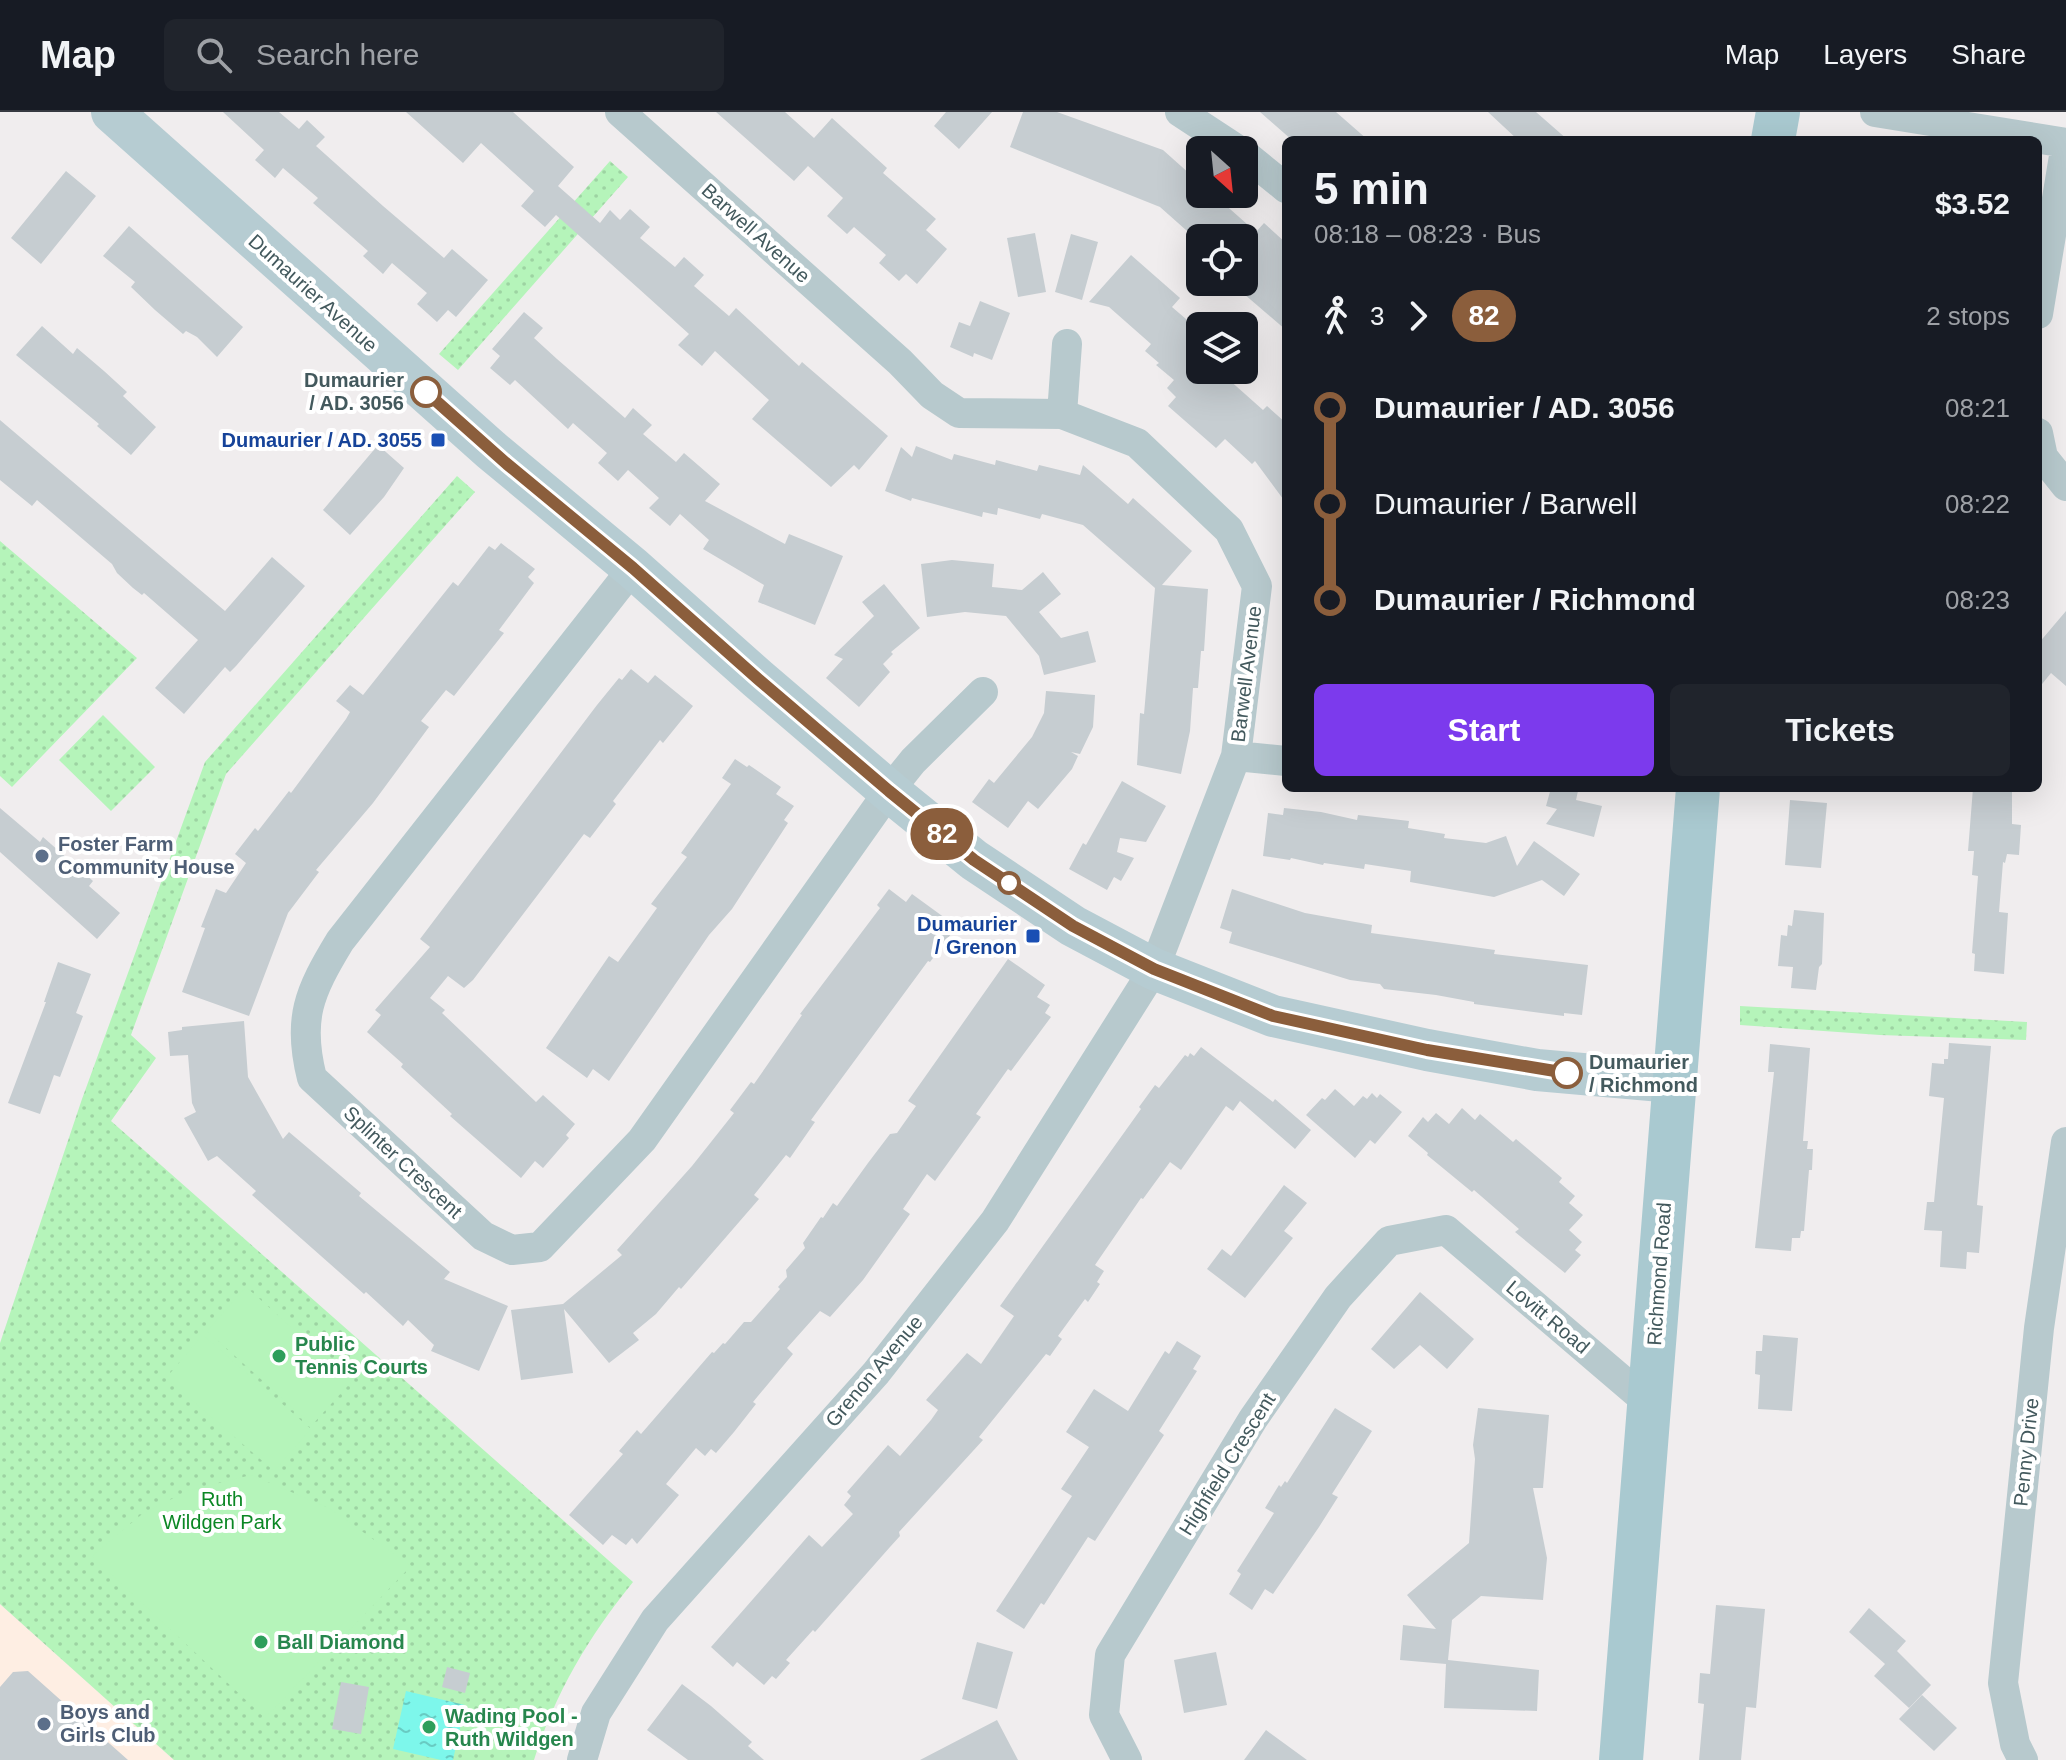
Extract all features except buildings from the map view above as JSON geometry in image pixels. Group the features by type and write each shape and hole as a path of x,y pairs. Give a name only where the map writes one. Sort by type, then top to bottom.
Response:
{"main road":[{"path":"1774,136 1778,112"},
{"name":"Richmond Road","path":"1621,1760 1698,792"}],"street":[{"name":"Dumaurier Avenue","path":"112,112 499,457 633,568 889,791 974,860 1073,926 1154,969 1273,1016 1427,1050 1537,1070 1673,1082"},
{"name":"Barwell Avenue","path":"620,112 923,383 932,395 959,413 1062,414 1137,443 1229,530 1257,586 1236,756 1154,969"},
{"path":"1180,112 1217,136"},
{"path":"1879,112 2019,136"},
{"path":"2042,140 2066,144 2042,290"},
{"path":"1258,165 1282,185"},
{"path":"1062,414 1067,344"},
{"path":"2042,452 2066,486"},
{"name":"Splinter Crescent","path":"633,568 340,941 322,971 305,1013 305,1049 312,1078 483,1236 512,1250 540,1247 642,1140 889,791 913,761 983,692"},
{"path":"1236,756 1282,761"},
{"name":"Grenon Avenue","path":"582,1760 596,1713 655,1620 876,1373 995,1221 1154,969"},
{"name":"Penny Drive","path":"2023,1760 2015,1744 2003,1683 2039,1328 2066,1142"},
{"name":"Lovitt Road","path":"1446,1230 1650,1404"},
{"name":"Highfield Crescent","path":"1127,1760 1104,1715 1110,1655 1253,1419 1338,1297 1389,1241 1446,1230"}],"shaded area":[{"path":"0,1604 174,1760 0,1760"}],"green space":[{"path":"610,161 628,177 458,370 439,354"},
{"name":"Ruth Wildgen Park","path":"457,476 475,492 226,774 131,1035 156,1058 111,1121 633,1582 575,1666 552,1712 534,1760 174,1760 0,1604 0,1343 82,1099 205,762"},
{"path":"0,541 137,658 12,787 0,776"},
{"path":"103,715 155,767 111,811 59,760"},
{"path":"1740,1006 2027,1022 2026,1040 1880,1035 1740,1025"},
{"name":"Public Tennis Courts","path":"246,1287 352,1381 312,1425 207,1331"},
{"path":"203,1335 311,1429 274,1471 166,1378"},
{"name":"Ball Diamond","path":"251,1475 329,1508 411,1566 265,1718 92,1556 141,1515 187,1491"}],"water":[{"name":"Wading Pool - Ruth Wildgen","path":"406,1691 465,1705 453,1760 393,1749"}],"bus line":[{"name":"82","path":"426,392 889,791 974,860 1073,926 1154,969 1273,1016 1427,1050 1567,1073"}],"place":[{"name":"Dumaurier / AD. 3056","path":"426,392"},
{"name":"Dumaurier / AD. 3055","path":"438,440"},
{"name":"Foster Farm Community House","path":"42,856"},
{"name":"Dumaurier / Grenon","path":"1033,936"},
{"name":"Dumaurier / Richmond","path":"1567,1073"},
{"name":"Public Tennis Courts","path":"279,1356"},
{"name":"Ball Diamond","path":"261,1642"},
{"name":"Boys and Girls Club","path":"44,1724"},
{"name":"Wading Pool - Ruth Wildgen","path":"429,1727"}]}
